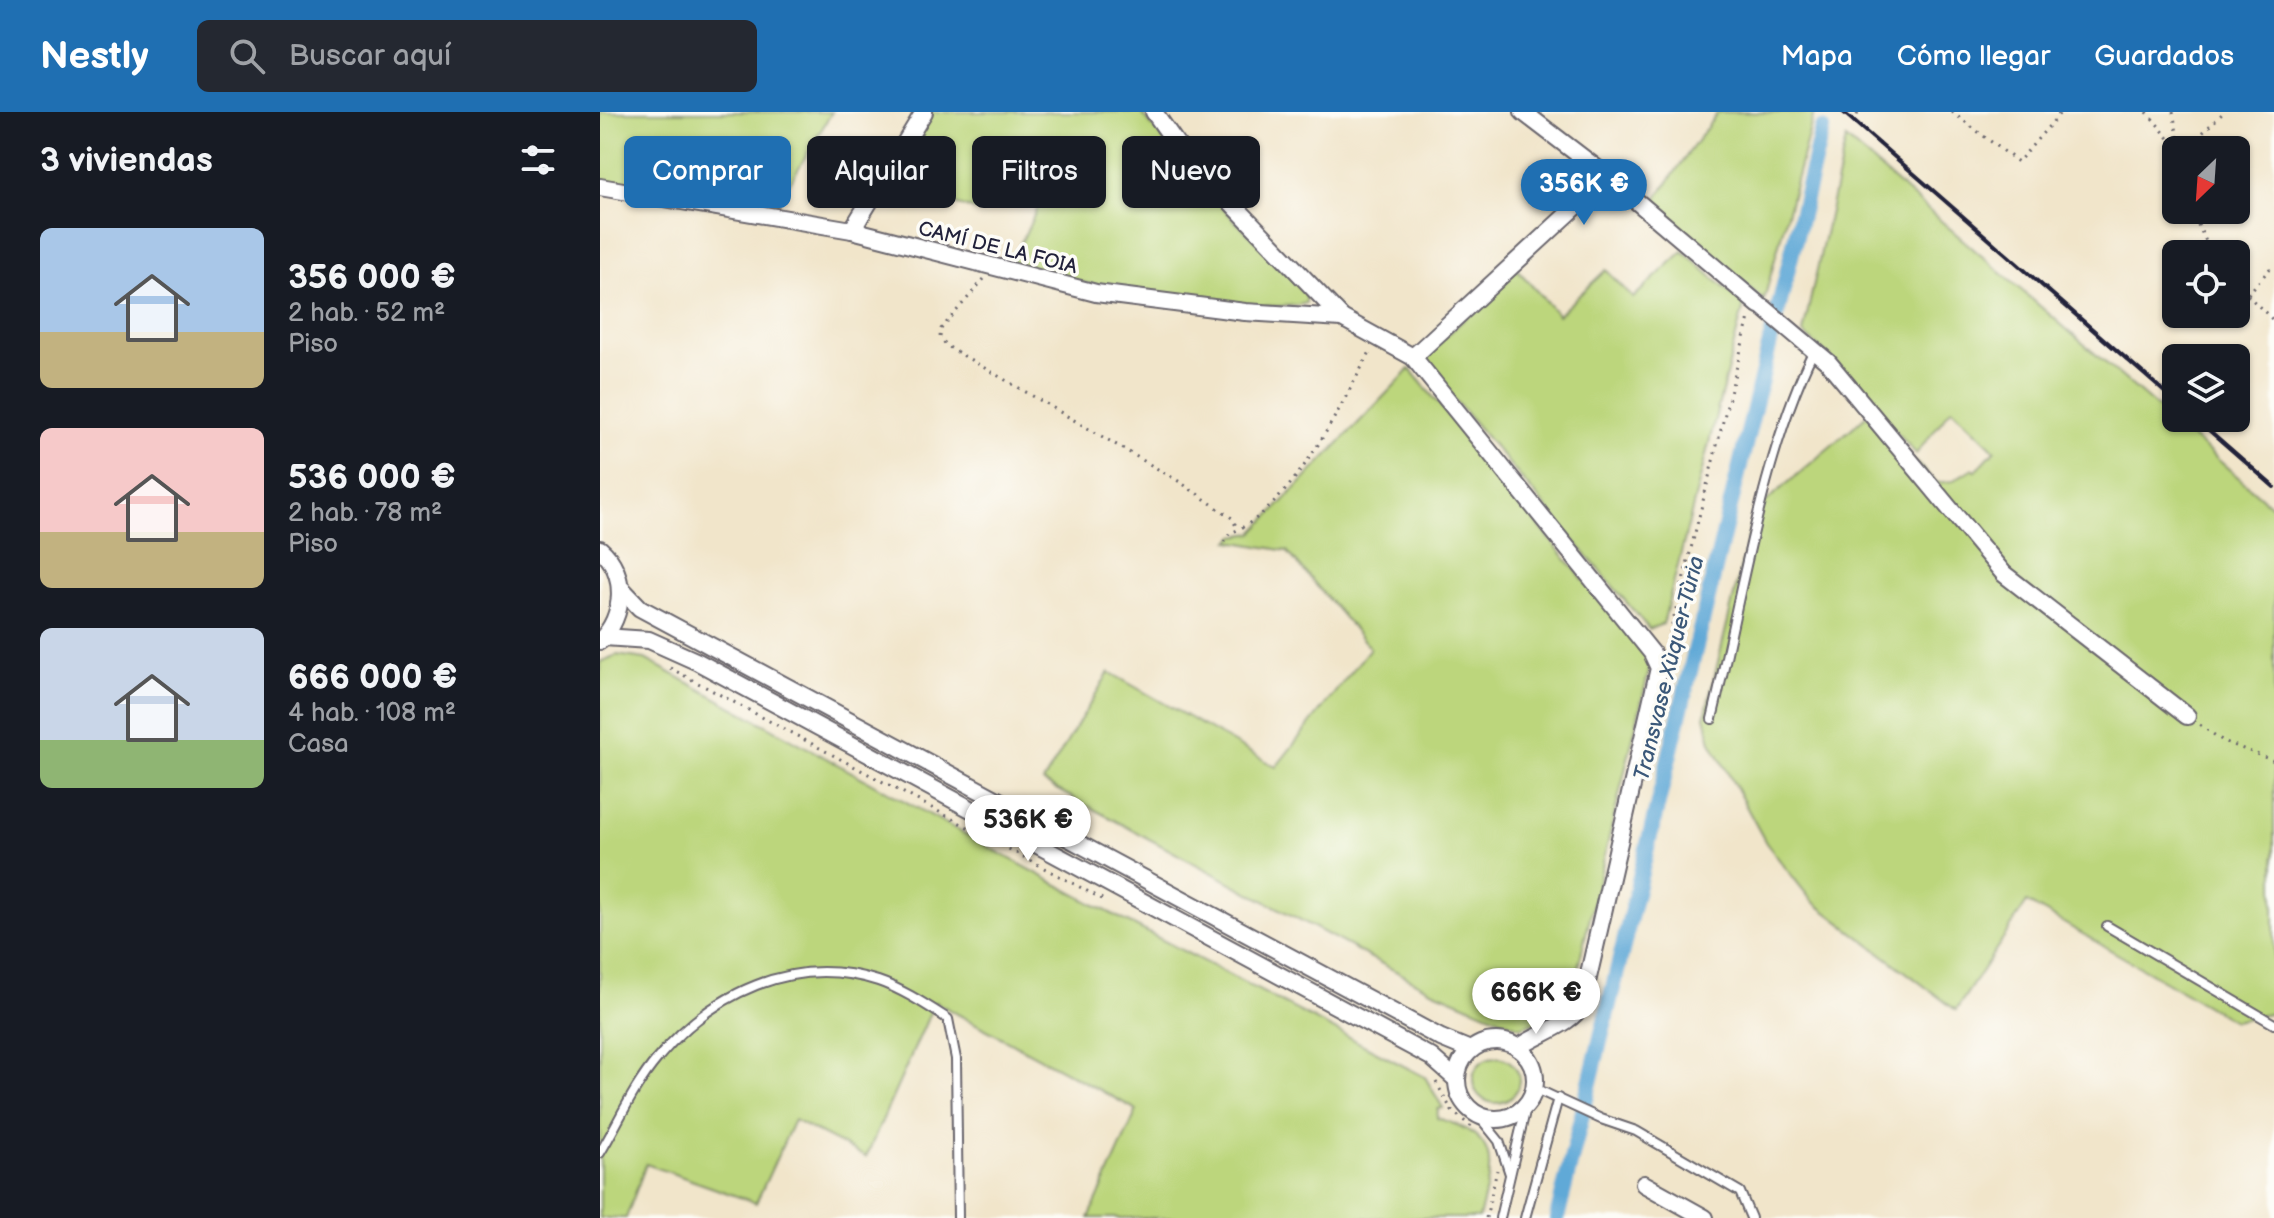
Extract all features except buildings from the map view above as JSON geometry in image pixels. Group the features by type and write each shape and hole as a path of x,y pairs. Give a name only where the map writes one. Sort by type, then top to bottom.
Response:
{"street":[{"path":"852,230 924,112"},
{"path":"1154,112 1180,149 1342,318 1413,357 1571,549 1652,653 1659,668 1582,1004 1576,1016 1541,1031 1518,1048"},
{"path":"1523,112 1608,177 1758,309 1790,326 1814,349 2004,574 2187,716"},
{"path":"1413,357 1608,177"},
{"name":"CAMÍ DE LA FOIA","path":"600,187 852,230 1096,293 1245,312 1342,318"},
{"path":"600,549 615,569 620,587 614,622 602,639"},
{"path":"620,587 640,608 1427,1030 1470,1050"},
{"path":"602,639 649,640 698,662 1431,1057 1456,1079"},
{"path":"1494,1040 1518,1048 1532,1065 1531,1095 1520,1111 1478,1123 1462,1100 1456,1079 1462,1058 1470,1050 1494,1040"},
{"path":"1644,1184 1705,1218"}],"lane":[{"path":"1712,719 1765,497 1797,384 1814,349"},
{"path":"2107,926 2274,1024"},
{"path":"600,1153 655,1061 716,1005 753,984 794,974 837,972 879,981 948,1019 956,1059 958,1218"},
{"path":"1500,1218 1531,1095 1561,1099 1601,1119 1636,1131 1740,1192 1751,1218"},
{"path":"1525,1218 1561,1099"},
{"path":"1478,1123 1499,1141 1510,1175"}],"path":[{"path":"1855,123 1858,112"},
{"path":"1952,112 2018,162 2061,112"},
{"path":"2147,112 2167,136"},
{"path":"2173,112 2178,136"},
{"path":"2199,136 2224,112"},
{"path":"2250,292 2274,264"},
{"path":"989,265 987,276 941,329 940,337 947,346 1180,482 1232,518 1238,530"},
{"path":"2250,299 2274,321"},
{"path":"1659,668 1758,309"},
{"path":"1224,542 1230,533 1251,526 1315,452 1378,339"},
{"path":"671,668 1108,902"},
{"path":"2187,716 2223,741 2274,761"},
{"path":"1432,1075 1452,1111 1478,1123"},
{"path":"1486,1218 1498,1163"}],"green space":[{"path":"600,112 832,112 818,136 807,136 807,154 791,181 791,136 624,136 624,186 600,182"},
{"path":"930,112 1140,112 1161,136 1122,136 1122,208 1223,208 1298,280 1306,291 1306,303 1266,306 1166,296 1079,282 1011,263 1038,208 1106,208 1106,136 972,136 972,208 985,208 983,212 956,204 956,136 916,136"},
{"path":"1718,112 1814,113 1764,300 1650,207"},
{"path":"1846,139 2162,411 2162,432 2186,432 2274,508 2274,1013 2234,1021 2027,902 1956,1010 1812,901 1766,843 1711,742 1705,716 1754,512 1867,415 1937,483 1952,481 1973,468 1976,471 1995,450 1952,408 1916,454 1837,364 1803,333"},
{"path":"744,208 775,208 772,213"},
{"path":"1683,251 1744,305 1663,624 1649,629 1421,360 1517,269 1558,315 1606,270 1633,298"},
{"path":"1410,369 1651,662 1573,988 1559,1014 1520,1027 1427,988 1043,782 1109,672 1276,767 1370,648 1287,551 1230,541 1235,536 1253,533"},
{"path":"617,655 645,659 1093,904 1425,1077 1443,1108 1438,1109 1437,1118 1473,1134 1483,1143 1488,1154 1488,1182 1479,1218 1089,1218 1137,1110 935,1002 866,1157 794,1120 756,1203 646,1164 626,1218 600,1218 600,662"},
{"path":"1496,1057 1512,1064 1519,1080 1512,1096 1496,1103 1480,1096 1473,1080 1480,1064"}],"waterway":[{"name":"Transvase Xùquer-Tùria","path":"1557,1218 1822,129"}],"railway":[{"path":"1843,112 2162,390"},
{"path":"2211,432 2274,487"}]}
